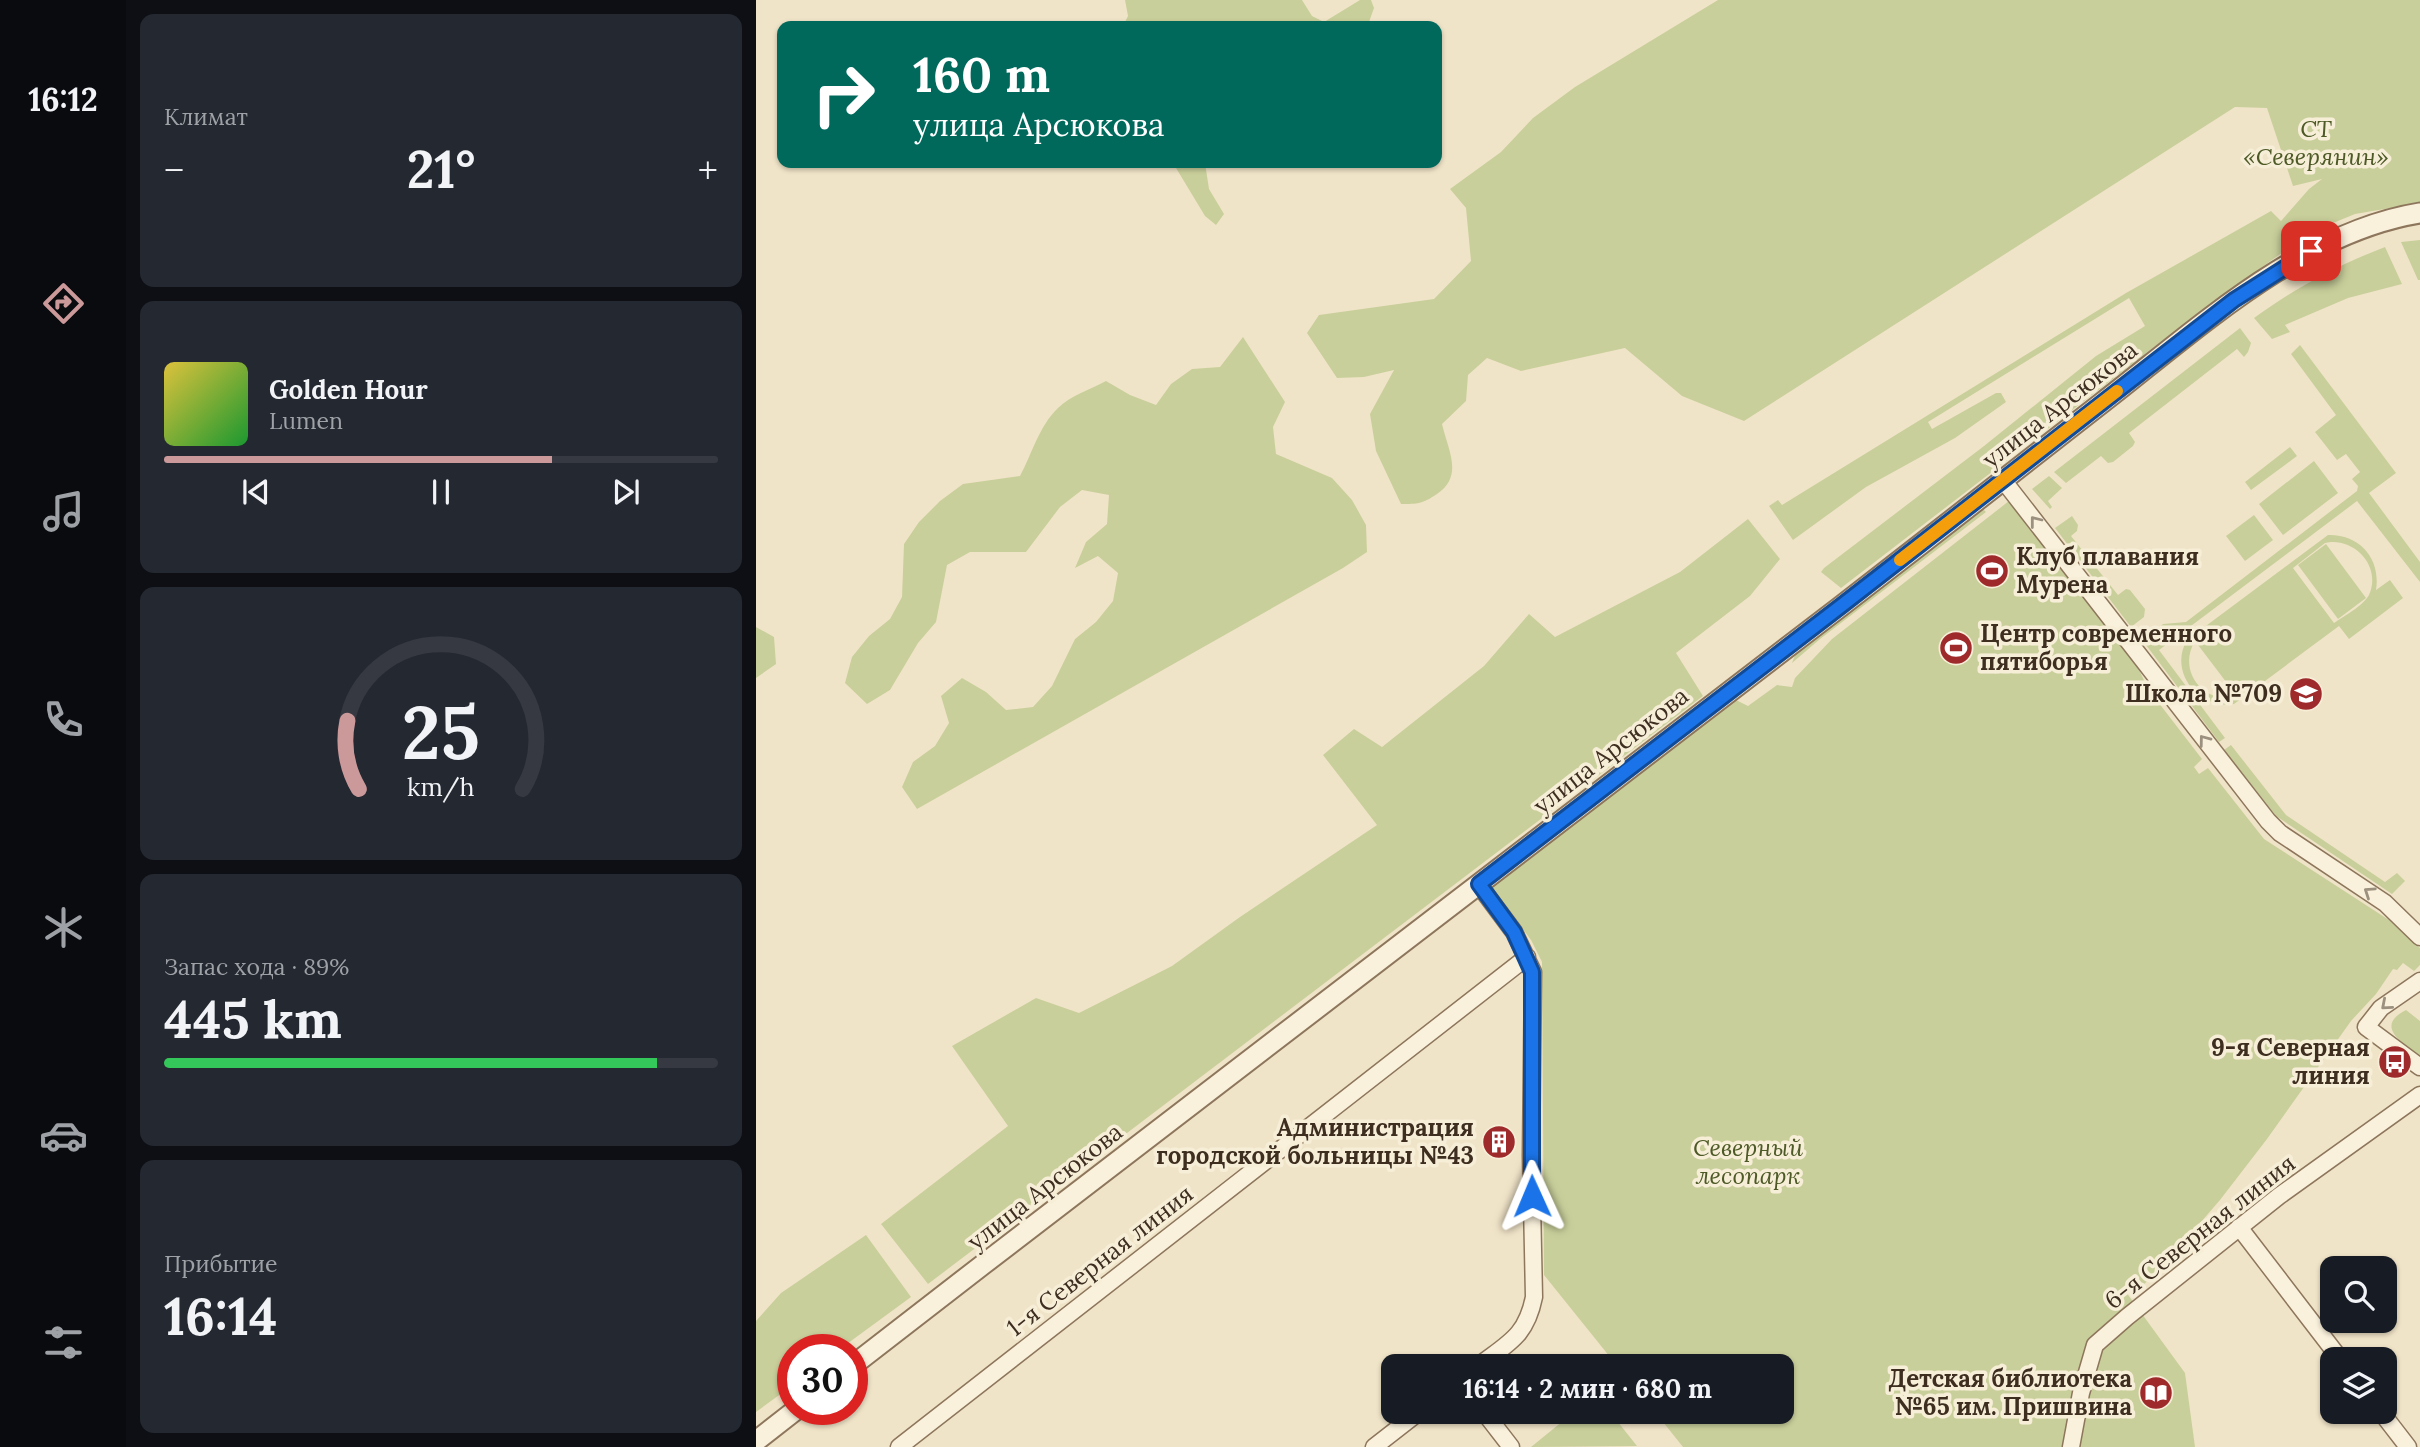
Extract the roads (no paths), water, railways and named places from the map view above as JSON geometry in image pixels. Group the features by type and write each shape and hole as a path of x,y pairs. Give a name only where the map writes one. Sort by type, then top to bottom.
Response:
{"street":[{"name":"улица Арсюкова","path":"868,1354 2234,300 2311,251 2340,237 2383,221 2420,213"},
{"path":"2003,480 2268,821 2280,833 2385,903 2420,937"},
{"path":"1479,884 1514,932 1532,972 1531,1156 1534,1297 1530,1316 1522,1331 1493,1354"},
{"name":"1-я Северная линия","path":"900,1447 1527,957"},
{"path":"2417,990 2381,1008 2366,1027 2420,1067"},
{"name":"6-я Северная линия","path":"2070,1447 2081,1393 2095,1345 2239,1227 2420,1095"},
{"path":"2239,1227 2331,1347"},
{"path":"1374,1447 1404,1424"},
{"path":"1493,1424 1511,1447"},
{"path":"2391,1424 2408,1447"},
{"path":"756,1441 777,1425"}],"place":[{"name":"Клуб плавания Мурена","path":"1992,571"},
{"name":"Центр современного пятиборья","path":"1956,648"},
{"name":"Школа №709","path":"2306,694"},
{"name":"9-я Северная линия","path":"2395,1062"},
{"name":"Администрация городской больницы №43","path":"1499,1142"},
{"name":"Детская библиотека №65 им. Пришвина","path":"2156,1393"}],"park label":[{"name":"СТ «Северянин»","path":"2316,143"},
{"name":"Северный лесопарк","path":"1748,1162"}]}
